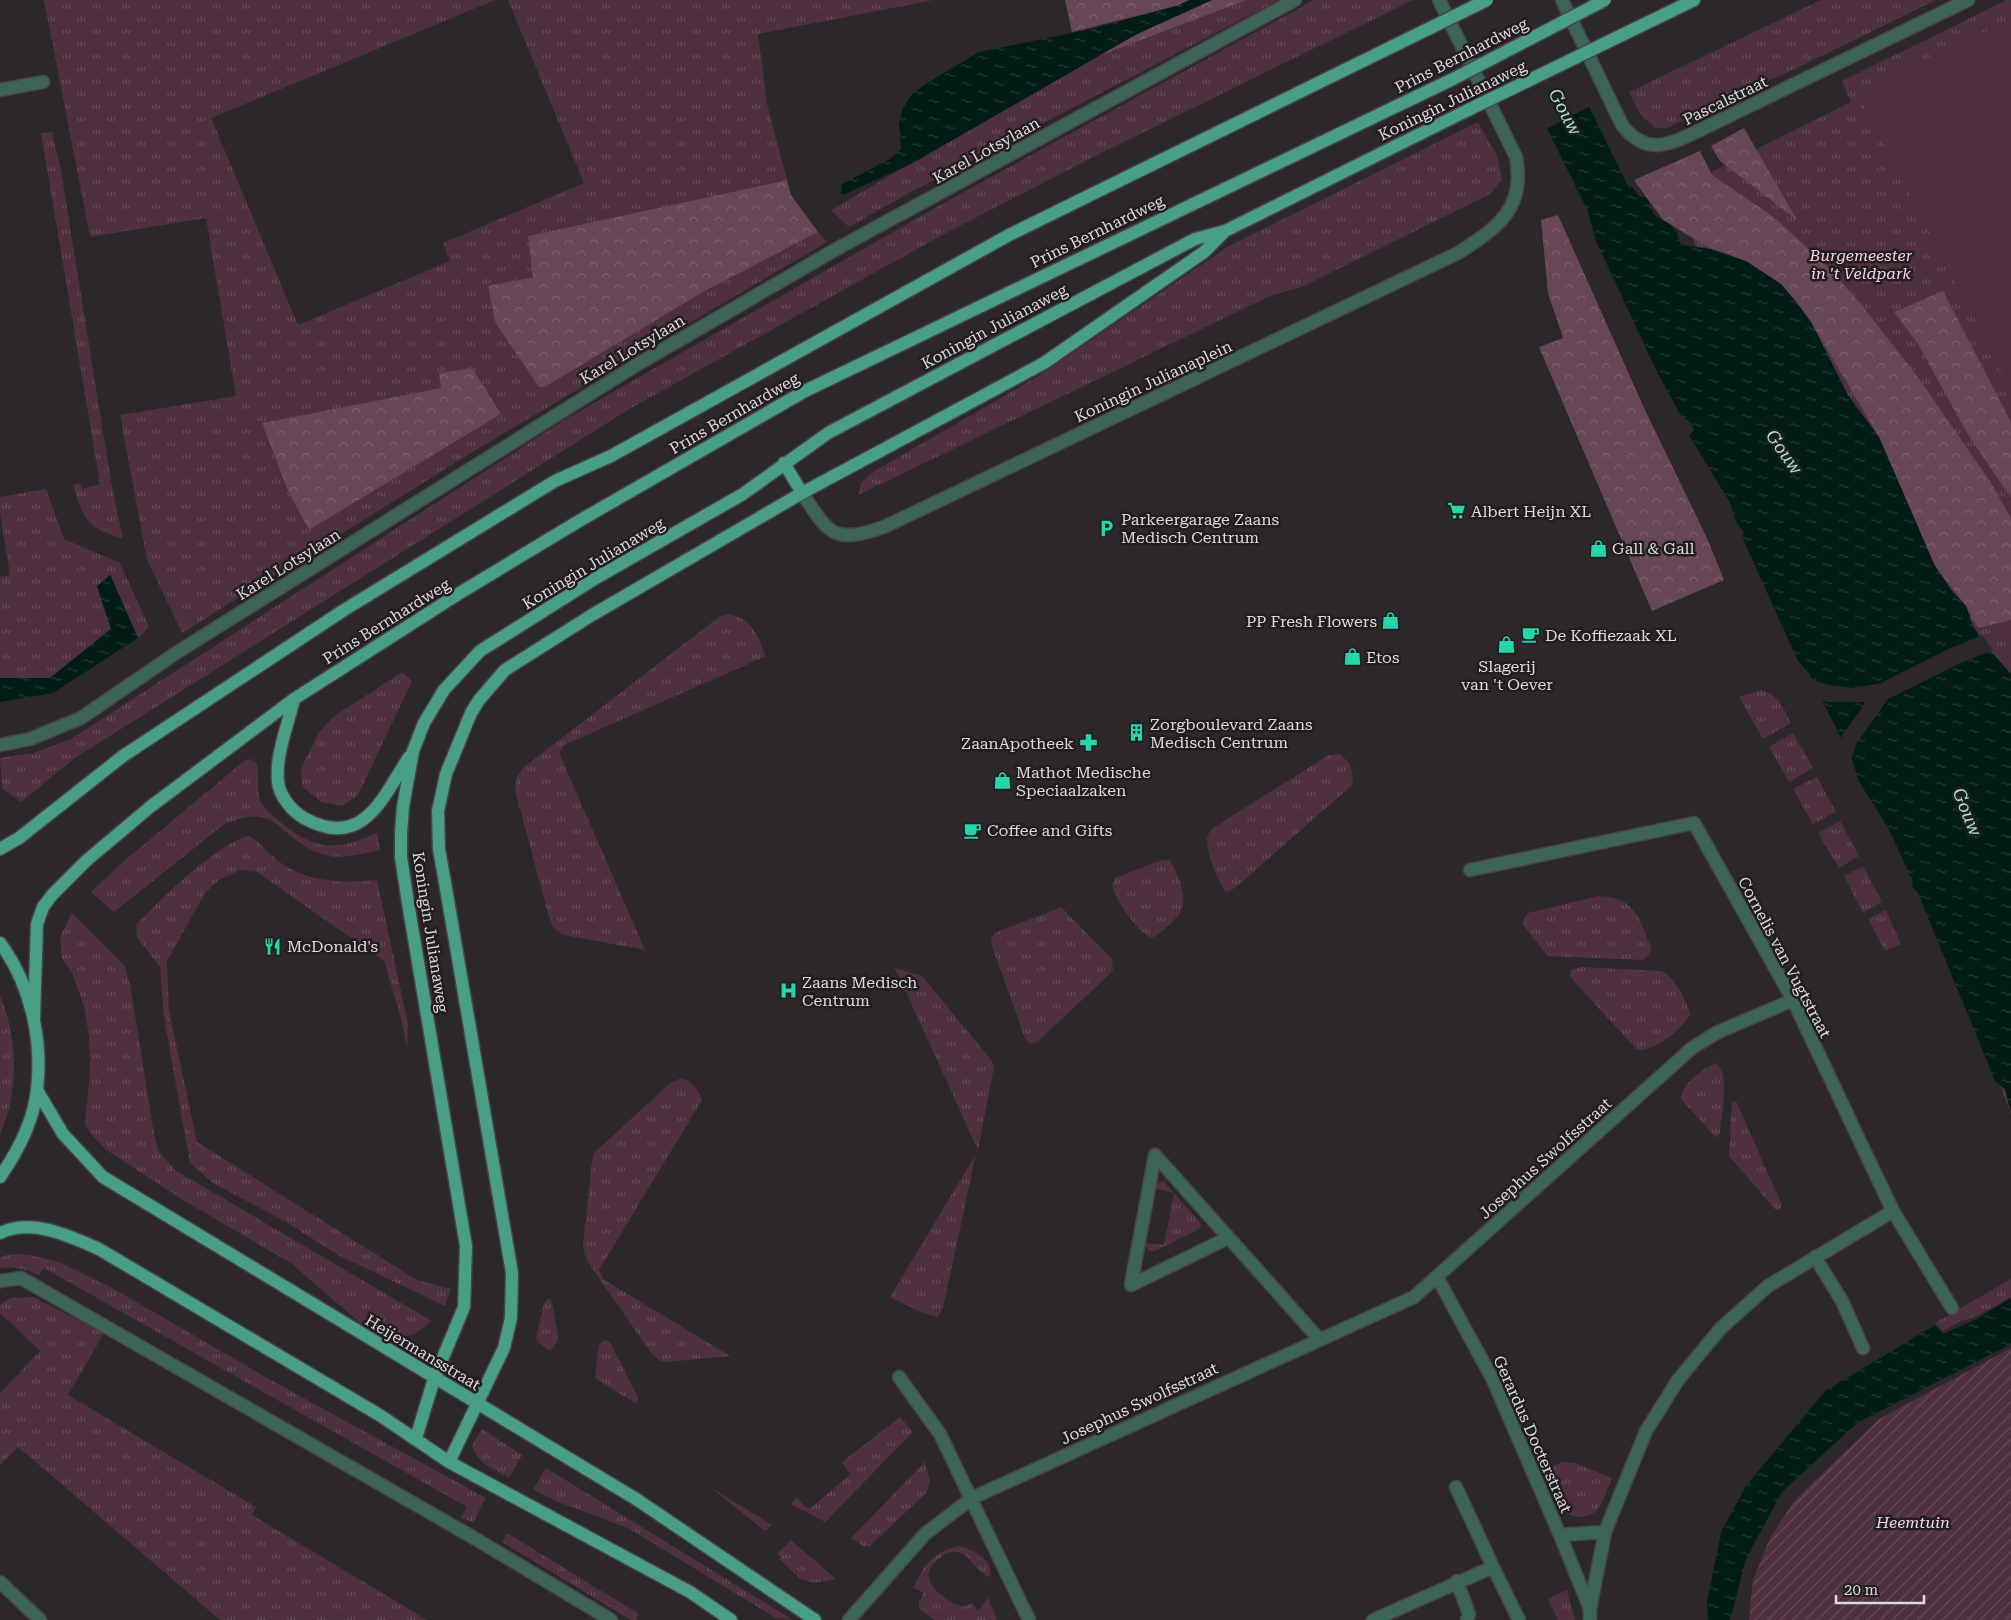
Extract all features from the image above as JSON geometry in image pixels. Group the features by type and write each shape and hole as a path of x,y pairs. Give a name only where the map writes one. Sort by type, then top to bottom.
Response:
{"main road":[{"name":"Prins Bernhardweg","path":"0,849 25,833 123,756 203,701 344,610 555,481 611,456 1009,234 1487,0"},
{"name":"Prins Bernhardweg","path":"34,1018 37,924 43,907 52,895 86,861 150,806 294,699 405,626 805,391 1453,80 1605,0"},
{"name":"Koningin Julianaweg","path":"416,1438 434,1379 464,1306 466,1246 401,857 403,806 413,750 424,723 454,676 480,651 596,578 743,494 828,433 1195,239 1225,231 1694,0"},
{"name":"Koningin Julianaweg","path":"449,1462 504,1348 511,1318 512,1273 439,849 438,811 441,790 454,752 479,700 504,670 517,661 802,493 1064,350 1204,252 1225,231"},
{"path":"784,463 802,493"},
{"path":"294,699 277,768 278,784 289,806 310,822 335,828 360,823 380,804 413,750"},
{"path":"0,943 12,959 34,1018 38,1047 37,1090 17,1152 0,1177"},
{"name":"Heijermansstraat","path":"37,1090 62,1134 103,1177 434,1379 636,1499 815,1620"},
{"path":"0,1233 16,1228 29,1227 62,1234 99,1249 416,1438 449,1462 690,1592 731,1620"}],"street":[{"name":"Karel Lotsylaan","path":"0,745 30,739 81,718 176,653 638,364 840,248 1295,0"},
{"name":"Koningin Julianaplein","path":"802,493 824,525 837,534 861,535 884,527 1289,336 1458,252 1501,223 1515,200 1518,182 1516,158 1439,0"},
{"name":"Pascalstraat","path":"1562,0 1622,125 1630,136 1643,143 1656,146 1671,143 1698,131 1968,0"},
{"path":"0,90 44,82"},
{"name":"Cornelis van Vugtstraat","path":"1470,870 1694,823 1793,1000 1893,1211 1952,1308"},
{"name":"Josephus Swolfsstraat","path":"849,1620 925,1534 972,1498 1414,1297 1692,1048 1718,1032 1793,1000"},
{"path":"1228,1238 1131,1285 1155,1155 1319,1339"},
{"path":"1590,1615 1605,1532 1646,1431 1678,1380 1721,1328 1768,1286 1893,1211"},
{"path":"1815,1257 1842,1301 1863,1348"},
{"name":"Gerardus Docterstraat","path":"1437,1277 1493,1380 1560,1535 1590,1615"},
{"path":"0,1281 21,1278 474,1538 611,1620"},
{"path":"899,1377 940,1434 1029,1620"},
{"path":"1456,1487 1519,1620"},
{"path":"1560,1535 1605,1532"},
{"path":"1373,1620 1457,1581 1493,1567"},
{"path":"1457,1581 1469,1614 1466,1620"},
{"path":"0,1582 40,1620"}],"green space":[{"path":"44,0 495,0 211,118 298,325 450,261 443,243 584,183 508,0 933,0 758,34 767,104 787,180 528,236 533,277 488,286 545,387 703,292 818,232 827,242 479,448 182,633 147,560 120,415 236,396 206,218 90,237","holes":["441,388 501,414 309,530 288,491 262,423"]},
{"path":"1065,0 1190,0 1177,6 1072,32"},
{"path":"1212,0 1247,0 1091,59 1137,34"},
{"path":"1247,0 1279,0 911,192 849,227 831,210 1091,59"},
{"path":"1314,0 1413,0 1103,152 944,234 631,408 75,758 21,802 2,788 0,758 33,753 71,739 564,420 960,194"},
{"path":"1821,0 1936,0 1805,64 1667,128 1656,128 1641,115 1629,92"},
{"name":"Burgemeester in 't Veldpark","path":"2007,0 2011,0 2011,1115 1675,190 1851,102 1842,81"},
{"path":"2011,20 2011,389 1857,91"},
{"path":"1478,122 1497,156 1502,179 1490,194 1304,286 1272,295 858,495 861,483 873,472 1040,375 1229,246"},
{"path":"1744,128 1797,220 1720,161 1711,146"},
{"path":"52,132 61,171 111,481 123,539 101,530 88,521 73,485 80,483 82,489 100,484 41,133"},
{"path":"1700,151 1712,175 1771,215 1821,260 1861,304 1920,380 1991,483 2011,518 2011,620 1978,628 1966,606 1935,566 1879,437 1811,322 1781,284 1728,254 1711,249 1663,220 1634,180"},
{"path":"787,180 791,195 818,232 703,292 545,387 539,387 495,322 488,286 533,277 528,236"},
{"path":"1558,215 1645,410 1707,538 1724,580 1652,611 1539,347 1563,338 1548,293 1541,220"},
{"path":"1943,291 2011,422 2011,498 1967,433 1918,344 1894,312"},
{"path":"472,368 501,414 309,530 288,491 262,423 441,388 439,373"},
{"path":"46,489 64,539 120,563 149,627 138,638 111,576 97,586 111,629 50,678 0,678 0,577 10,575 0,512 0,497"},
{"path":"728,614 743,619 748,623 757,635 766,656 564,745 561,749 560,755 645,950 564,935 553,927 549,917 515,790 517,777 524,767 719,617"},
{"path":"402,672 412,681 358,795 342,806 321,802 303,787 301,768 318,734 333,717"},
{"path":"1761,690 1776,699 1783,707 1791,723 1763,739 1739,697"},
{"path":"1793,733 1813,768 1789,782 1769,747"},
{"path":"1339,754 1351,768 1353,777 1351,786 1235,888 1226,892 1216,874 1208,851 1207,838 1213,828 1329,755"},
{"path":"251,759 256,762 257,766 259,795 262,804 274,817 296,834 318,844 329,846 351,843 377,833 380,850 342,857 326,855 305,846 276,824 266,819 255,817 241,818 223,825 114,912 91,892 123,862 244,761"},
{"path":"1817,777 1836,812 1813,824 1793,789"},
{"path":"1840,821 1859,856 1839,868 1818,833"},
{"path":"249,836 281,863 304,875 340,881 377,880 408,1024 407,1048 401,1018 384,961 257,872 240,870 219,880 205,893 167,961 169,1010 197,1142 417,1280 451,1289 445,1306 338,1255 286,1222 213,1183 190,1163 164,1018 160,967 137,937 136,925 206,860 236,841"},
{"path":"1162,860 1169,860 1175,870 1182,891 1183,904 1182,909 1173,921 1159,934 1151,938 1128,915 1118,900 1112,886 1115,878"},
{"path":"1863,866 1882,902 1863,913 1844,876"},
{"path":"1599,896 1620,900 1634,911 1651,947 1649,955 1643,960 1548,956 1522,924 1528,913"},
{"path":"1061,907 1112,959 1113,971 1037,1042 1030,1044 1025,1038 992,946 991,938 995,933"},
{"path":"1886,910 1901,944 1885,951 1868,919"},
{"path":"72,913 124,965 130,984 154,1134 159,1152 175,1170 432,1321 413,1335 395,1337 366,1328 292,1264 183,1200 105,1149 90,1133 85,1124 90,1071 89,1036 84,1006 72,973 62,959 60,937"},
{"path":"1581,967 1661,971 1678,988 1690,1015 1667,1038 1652,1047 1637,1050 1574,981 1570,975 1571,970"},
{"path":"895,968 922,976 992,1061 994,1067 978,1150"},
{"path":"0,996 10,1030 14,1066 11,1101 0,1135"},
{"path":"1716,1063 1721,1068 1723,1076 1724,1095 1720,1132 1719,1136 1715,1137 1681,1099 1689,1083 1705,1069"},
{"path":"681,1078 694,1086 702,1100 599,1270 603,1279 730,1356 666,1362 659,1360 651,1353 590,1265 584,1253 583,1244 593,1154 669,1084"},
{"path":"1736,1101 1782,1205 1779,1210 1775,1209 1729,1156 1732,1103"},
{"path":"976,1154 943,1308 938,1317 932,1316 890,1297"},
{"path":"1164,1182 1174,1193 1155,1188 1158,1183"},
{"path":"1174,1193 1199,1221 1201,1226 1199,1229 1155,1251 1149,1251 1144,1243 1164,1245"},
{"path":"13,1254 30,1255 59,1262 114,1289 267,1378 486,1498 473,1522 461,1518 467,1507 44,1268 39,1275 20,1268 0,1268 0,1257"},
{"path":"2011,1279 2011,1297 1975,1317 1961,1321 1943,1331 1935,1323"},
{"path":"33,1297 104,1333 68,1395 256,1507 252,1515 427,1620 220,1620 18,1447 0,1465 0,1393 40,1351 0,1313 0,1305 11,1298"},
{"path":"551,1298 558,1341 550,1351 538,1342 536,1337 544,1304 547,1299"},
{"path":"605,1339 611,1344 637,1395 638,1400 635,1403 595,1378 599,1345"},
{"name":"Heemtuin","path":"2011,1348 2011,1620 1749,1620 1753,1580 1770,1538 1795,1500 1879,1419"},
{"path":"900,1417 913,1432 825,1522 791,1504 797,1497 805,1507 810,1508 814,1505 850,1475 842,1462"},
{"path":"482,1429 522,1455 509,1478 486,1465 474,1451 472,1445"},
{"path":"925,1462 930,1481 927,1492 869,1547 863,1546 851,1538"},
{"path":"1563,1462 1575,1463 1612,1478 1603,1500 1594,1513 1577,1517 1570,1515 1564,1511 1556,1499 1546,1476 1553,1466"},
{"path":"546,1468 793,1620 776,1618 628,1528 556,1501 533,1489"},
{"path":"710,1487 772,1525 765,1531"},
{"path":"507,1533 639,1614 636,1620 631,1620 502,1542"},
{"path":"791,1540 836,1579 809,1582 793,1573 779,1559 781,1557 777,1554"},
{"path":"960,1546 971,1550 986,1560 989,1565 990,1577 981,1572 966,1556 961,1553 951,1552 942,1556 930,1567 928,1577 930,1583 945,1598 964,1607 972,1603 978,1611 988,1598 997,1620 935,1620 919,1609 923,1592 913,1588 921,1572 937,1555"},
{"path":"1567,1590 1575,1620 1558,1620 1548,1599"}],"water":[{"path":"1190,0 1212,0 1137,34 913,163 843,195 841,193 842,184 890,159 901,149 899,123 902,110 912,94 979,52 1091,29 1176,6"},
{"name":"Gouw","path":"1483,0 1537,0 1629,188 1632,187 1639,196 1647,198 1654,215 1670,224 1677,233 1681,245 1711,249 1746,261 1781,284 1797,303 1811,322 1848,395 1879,437 1935,566 1952,591 1966,606 1973,626 1987,647 2011,674 2011,1113 2005,1089 1995,1081 1918,893 1912,887 1913,881 1887,826 1858,780 1853,762 1808,672 1798,661 1742,537 1744,532 1737,524 1730,503 1689,435 1694,430 1691,423 1681,416 1656,370 1596,241 1587,209"},
{"path":"110,575 138,638 53,693 0,702 0,678 50,678 111,629 97,586"},
{"path":"2011,1298 2011,1344 1857,1423 1782,1492 1746,1559 1730,1620 1708,1620 1707,1602 1721,1532 1746,1486 1825,1391 1935,1325 1943,1334 1977,1319"}],"pier":[{"path":"1481,0 1540,0 1591,106 1544,130"},
{"path":"1982,635 1993,650 1959,664 1888,699 1857,743 1850,763 1840,743 1842,735 1865,704 1864,702 1827,702 1818,699 1808,679 1830,685 1854,688 1881,683 1949,649"}],"place":[{"name":"Albert Heijn XL","path":"1457,511"},
{"name":"Parkeergarage Zaans Medisch Centrum","path":"1107,528"},
{"name":"Gall & Gall","path":"1598,548"},
{"name":"PP Fresh Flowers","path":"1391,621"},
{"name":"De Koffiezaak XL","path":"1531,635"},
{"name":"Slagerij van 't Oever","path":"1507,644"},
{"name":"Etos","path":"1352,657"},
{"name":"Zorgboulevard Zaans Medisch Centrum","path":"1136,733"},
{"name":"ZaanApotheek","path":"1088,743"},
{"name":"Mathot Medische Speciaalzaken","path":"1002,781"},
{"name":"Coffee and Gifts","path":"973,830"},
{"name":"McDonald's","path":"273,946"},
{"name":"Zaans Medisch Centrum","path":"788,991"}]}
